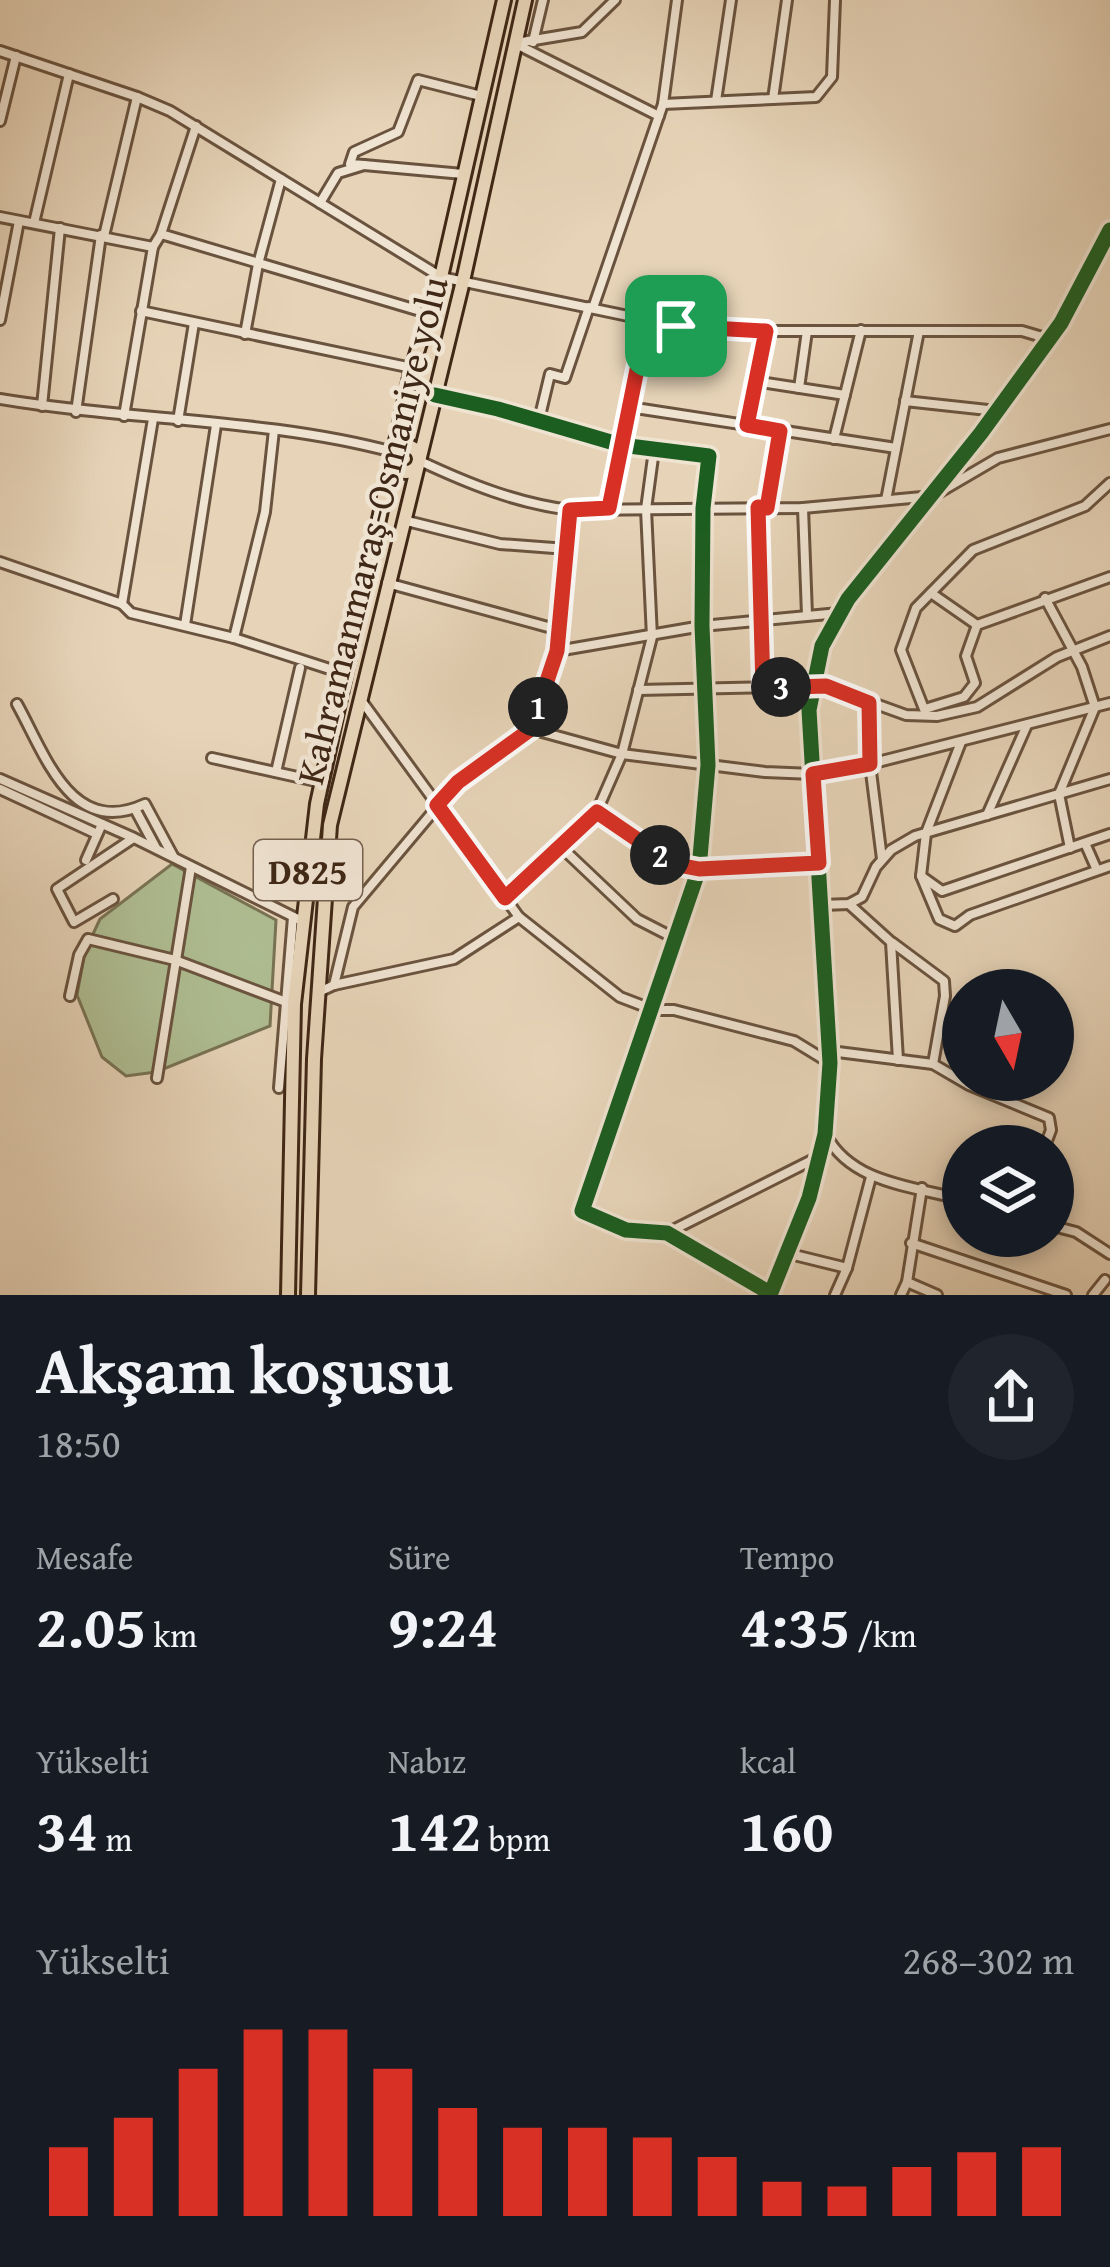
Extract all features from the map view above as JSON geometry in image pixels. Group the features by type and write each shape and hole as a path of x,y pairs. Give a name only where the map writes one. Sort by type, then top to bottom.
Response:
{"highway":[{"name":"Kahramanmaraş-Osmaniye yolu","path":"288,1295 297,919 412,368 441,277 504,0"},
{"name":"Kahramanmaraş-Osmaniye yolu","path":"308,1295 330,825 463,281 525,0"},
{"path":"393,455 400,447 412,447 419,464"}],"street":[{"path":"533,42 543,0"},
{"path":"514,43 582,32 615,0"},
{"path":"539,420 550,374 565,378 663,104 676,0"},
{"path":"716,101 731,0"},
{"path":"773,99 787,0"},
{"path":"663,104 816,97 832,77 835,0"},
{"path":"514,43 659,116"},
{"path":"0,51 137,97 196,126 441,277 676,326 766,331 1022,331 1049,339"},
{"path":"0,121 16,56"},
{"path":"34,223 69,74"},
{"path":"463,174 350,164 354,152 398,132 418,80 482,96"},
{"path":"76,412 103,236 137,97"},
{"path":"124,416 152,247 161,234 196,126"},
{"path":"320,203 338,172 364,165"},
{"path":"245,334 281,179"},
{"path":"0,217 152,247"},
{"path":"0,320 19,221"},
{"path":"42,406 60,228"},
{"path":"435,395 621,445 709,456 703,508 702,626 708,765 699,869 582,1211 626,1230 667,1232 770,1294 809,1198 825,1134 830,1051 808,710 821,646 840,613 1049,339 1110,230"},
{"path":"161,234 417,310"},
{"path":"141,311 412,368"},
{"path":"609,508 647,320"},
{"path":"178,421 194,322"},
{"path":"834,439 861,330"},
{"path":"747,425 766,331"},
{"path":"799,388 807,331"},
{"path":"885,500 919,331"},
{"path":"754,381 845,395"},
{"path":"0,399 76,412 329,435 393,455"},
{"path":"905,401 997,411"},
{"path":"629,407 896,448"},
{"path":"122,604 153,419"},
{"path":"185,626 216,425"},
{"path":"234,638 265,512 274,430"},
{"path":"763,688 762,507 780,431"},
{"path":"419,464 496,494 570,510 803,508 933,496 998,458 1109,431"},
{"path":"505,898 597,812 622,754 652,638 646,509 654,450"},
{"path":"924,710 902,650 916,608 973,550 1085,506 1110,483"},
{"path":"803,508 807,615"},
{"path":"334,985 353,907 458,782 531,729 557,651 570,510"},
{"path":"404,520 500,544 567,549"},
{"path":"0,562 122,604 131,613 234,638 346,675"},
{"path":"905,715 964,698 975,683 965,656 977,625 1110,577"},
{"path":"388,583 559,630"},
{"path":"931,592 977,625"},
{"path":"1045,598 1082,667 1095,707 1059,794 1070,848"},
{"path":"557,651 761,618 840,613"},
{"path":"638,691 826,686 905,715 937,716 976,707 1070,651 1110,636"},
{"path":"276,772 300,668"},
{"path":"360,698 519,917 620,997 654,1010 674,1010 794,1041 830,1063"},
{"path":"869,703 870,764 882,860"},
{"path":"531,729 622,754 813,774 1110,703"},
{"path":"16,704 69,796 122,815 145,804 174,858"},
{"path":"987,815 1028,724"},
{"path":"961,741 926,833 921,876 939,919 955,926 970,915 1110,866"},
{"path":"212,758 322,782"},
{"path":"822,905 849,904 862,897 891,850 926,833 1110,778"},
{"path":"0,779 134,838 297,919 279,1088"},
{"path":"0,789 97,834"},
{"path":"135,809 156,850"},
{"path":"597,812 673,864 699,869 819,863"},
{"path":"86,860 102,824"},
{"path":"921,876 942,891 1110,834"},
{"path":"113,899 74,922 57,889 134,838"},
{"path":"1085,843 1096,868"},
{"path":"560,846 637,919 676,939"},
{"path":"157,1078 191,866"},
{"path":"849,904 944,981 933,1064"},
{"path":"319,992 454,959 519,917"},
{"path":"70,996 79,955 88,939 175,959 286,1003"},
{"path":"891,942 898,1060"},
{"path":"830,1051 933,1064 1049,1118 1050,1125"},
{"path":"825,1134 836,1154 871,1177 942,1194"},
{"path":"667,1232 820,1156"},
{"path":"835,1295 871,1177"},
{"path":"901,1295 922,1189"},
{"path":"1074,1231 1110,1254"},
{"path":"911,1243 1066,1295"},
{"path":"786,1253 847,1268"},
{"path":"1093,1295 1105,1280"},
{"path":"907,1282 937,1295"}],"green space":[{"path":"172,864 276,920 270,1026 156,1072 126,1076 102,1057 77,995 85,951 100,919"}],"cycle path":[{"path":"770,1295 809,1198 825,1134 830,1063 809,710 822,646 848,599 981,433 1061,323 1110,230"},
{"path":"435,395 621,445 709,456 703,508 702,626 708,765 699,869 582,1211 626,1230 667,1233 770,1293"}],"route":[{"path":"647,320 676,326 766,331 747,425 780,431 767,508 758,507 763,688 826,686 869,703 870,764 813,774 819,863 699,869 673,864 597,812 505,898 437,805 458,782 531,729 557,651 570,510 609,508 647,320"}]}
